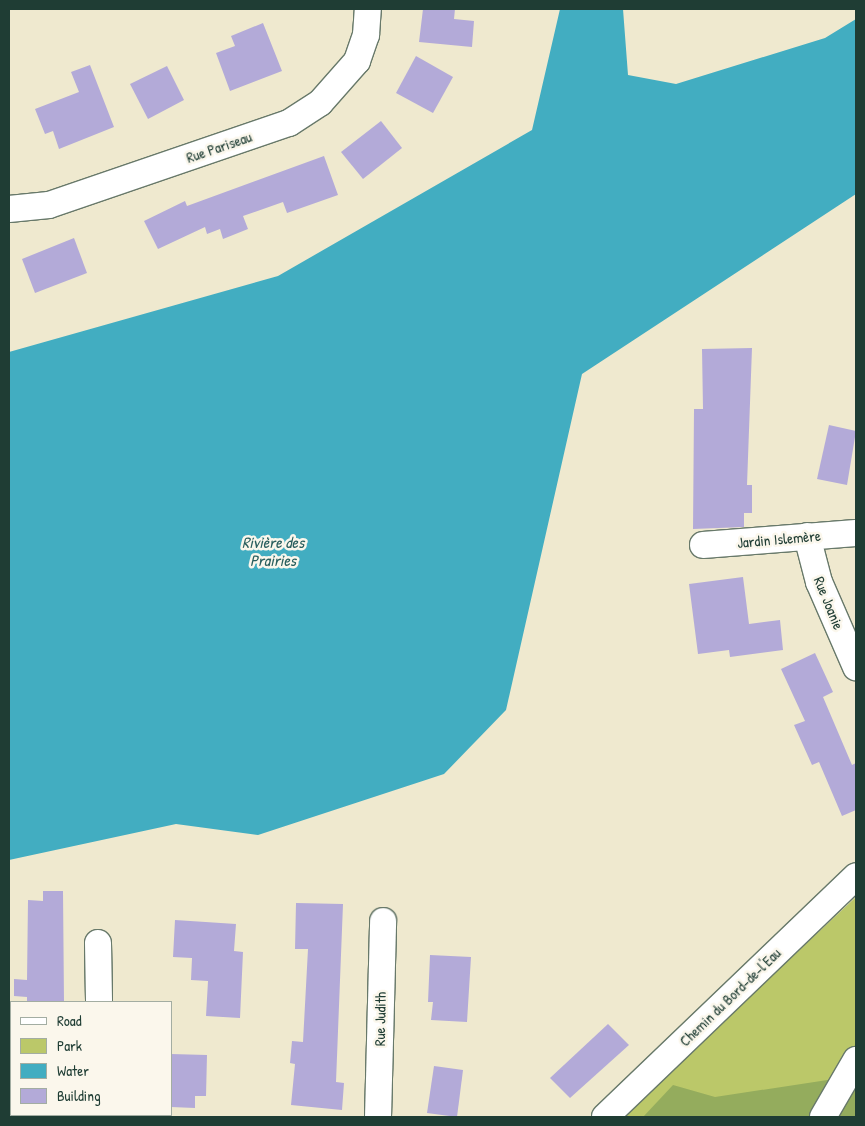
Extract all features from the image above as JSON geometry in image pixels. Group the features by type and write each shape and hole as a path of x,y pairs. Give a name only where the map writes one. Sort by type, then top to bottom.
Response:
{"street":[{"name":"Rue Pariseau","path":"9,208 49,205 289,123 320,103 356,61 366,35 368,9"},
{"name":"Jardin Islemère","path":"703,545 856,533"},
{"name":"Rue Joanie","path":"807,536 819,582 856,667"},
{"name":"Chemin du Bord-de-l'Eau","path":"605,1117 856,876"},
{"name":"Rue Judith","path":"378,1117 383,921"},
{"path":"98,943 99,1001"},
{"path":"823,1117 856,1060"}],"green space":[{"path":"856,897 856,1117 620,1117"},
{"path":"856,1065 856,1117 643,1117 673,1085 715,1097 834,1079"}],"water":[{"name":"Rivière des Prairies","path":"560,9 623,9 628,75 676,84 825,38 856,19 856,194 582,374 506,710 444,774 258,835 176,824 9,860 9,352 278,276 532,130"}],"building":[{"path":"423,9 455,9 454,19 474,21 472,47 419,42"},
{"path":"263,23 282,71 230,91 216,53 235,46 231,36"},
{"path":"416,56 453,77 433,113 396,93"},
{"path":"90,65 114,127 59,149 53,131 45,134 35,109 79,92 71,72"},
{"path":"167,66 184,100 148,119 130,84"},
{"path":"381,121 402,148 363,179 341,152"},
{"path":"324,156 338,195 287,213 283,202 243,216 248,229 223,239 220,229 207,234 205,227 158,249 144,221 185,201 187,206"},
{"path":"74,238 87,273 35,293 22,259"},
{"path":"752,348 747,485 752,485 752,513 744,513 744,527 693,529 694,409 703,409 702,349"},
{"path":"829,425 856,431 847,485 817,479"},
{"path":"743,577 749,624 780,620 783,650 730,657 729,650 698,654 689,584"},
{"path":"815,653 833,692 823,697 852,765 856,763 856,810 842,816 819,762 812,765 794,725 805,721 781,669"},
{"path":"43,891 63,891 64,1001 27,1001 27,997 14,996 14,979 27,980 28,900 43,901"},
{"path":"296,903 343,904 336,1082 344,1083 342,1110 291,1105 295,1064 290,1063 292,1041 303,1042 308,949 295,949"},
{"path":"175,920 236,924 234,951 243,952 240,1018 206,1016 208,981 191,980 192,958 173,957"},
{"path":"430,955 471,957 467,1022 431,1020 433,1002 428,1002"},
{"path":"608,1024 629,1045 570,1098 550,1078"},
{"path":"172,1054 207,1055 206,1096 195,1096 195,1108 172,1107"},
{"path":"434,1066 463,1070 457,1117 427,1113"}]}
